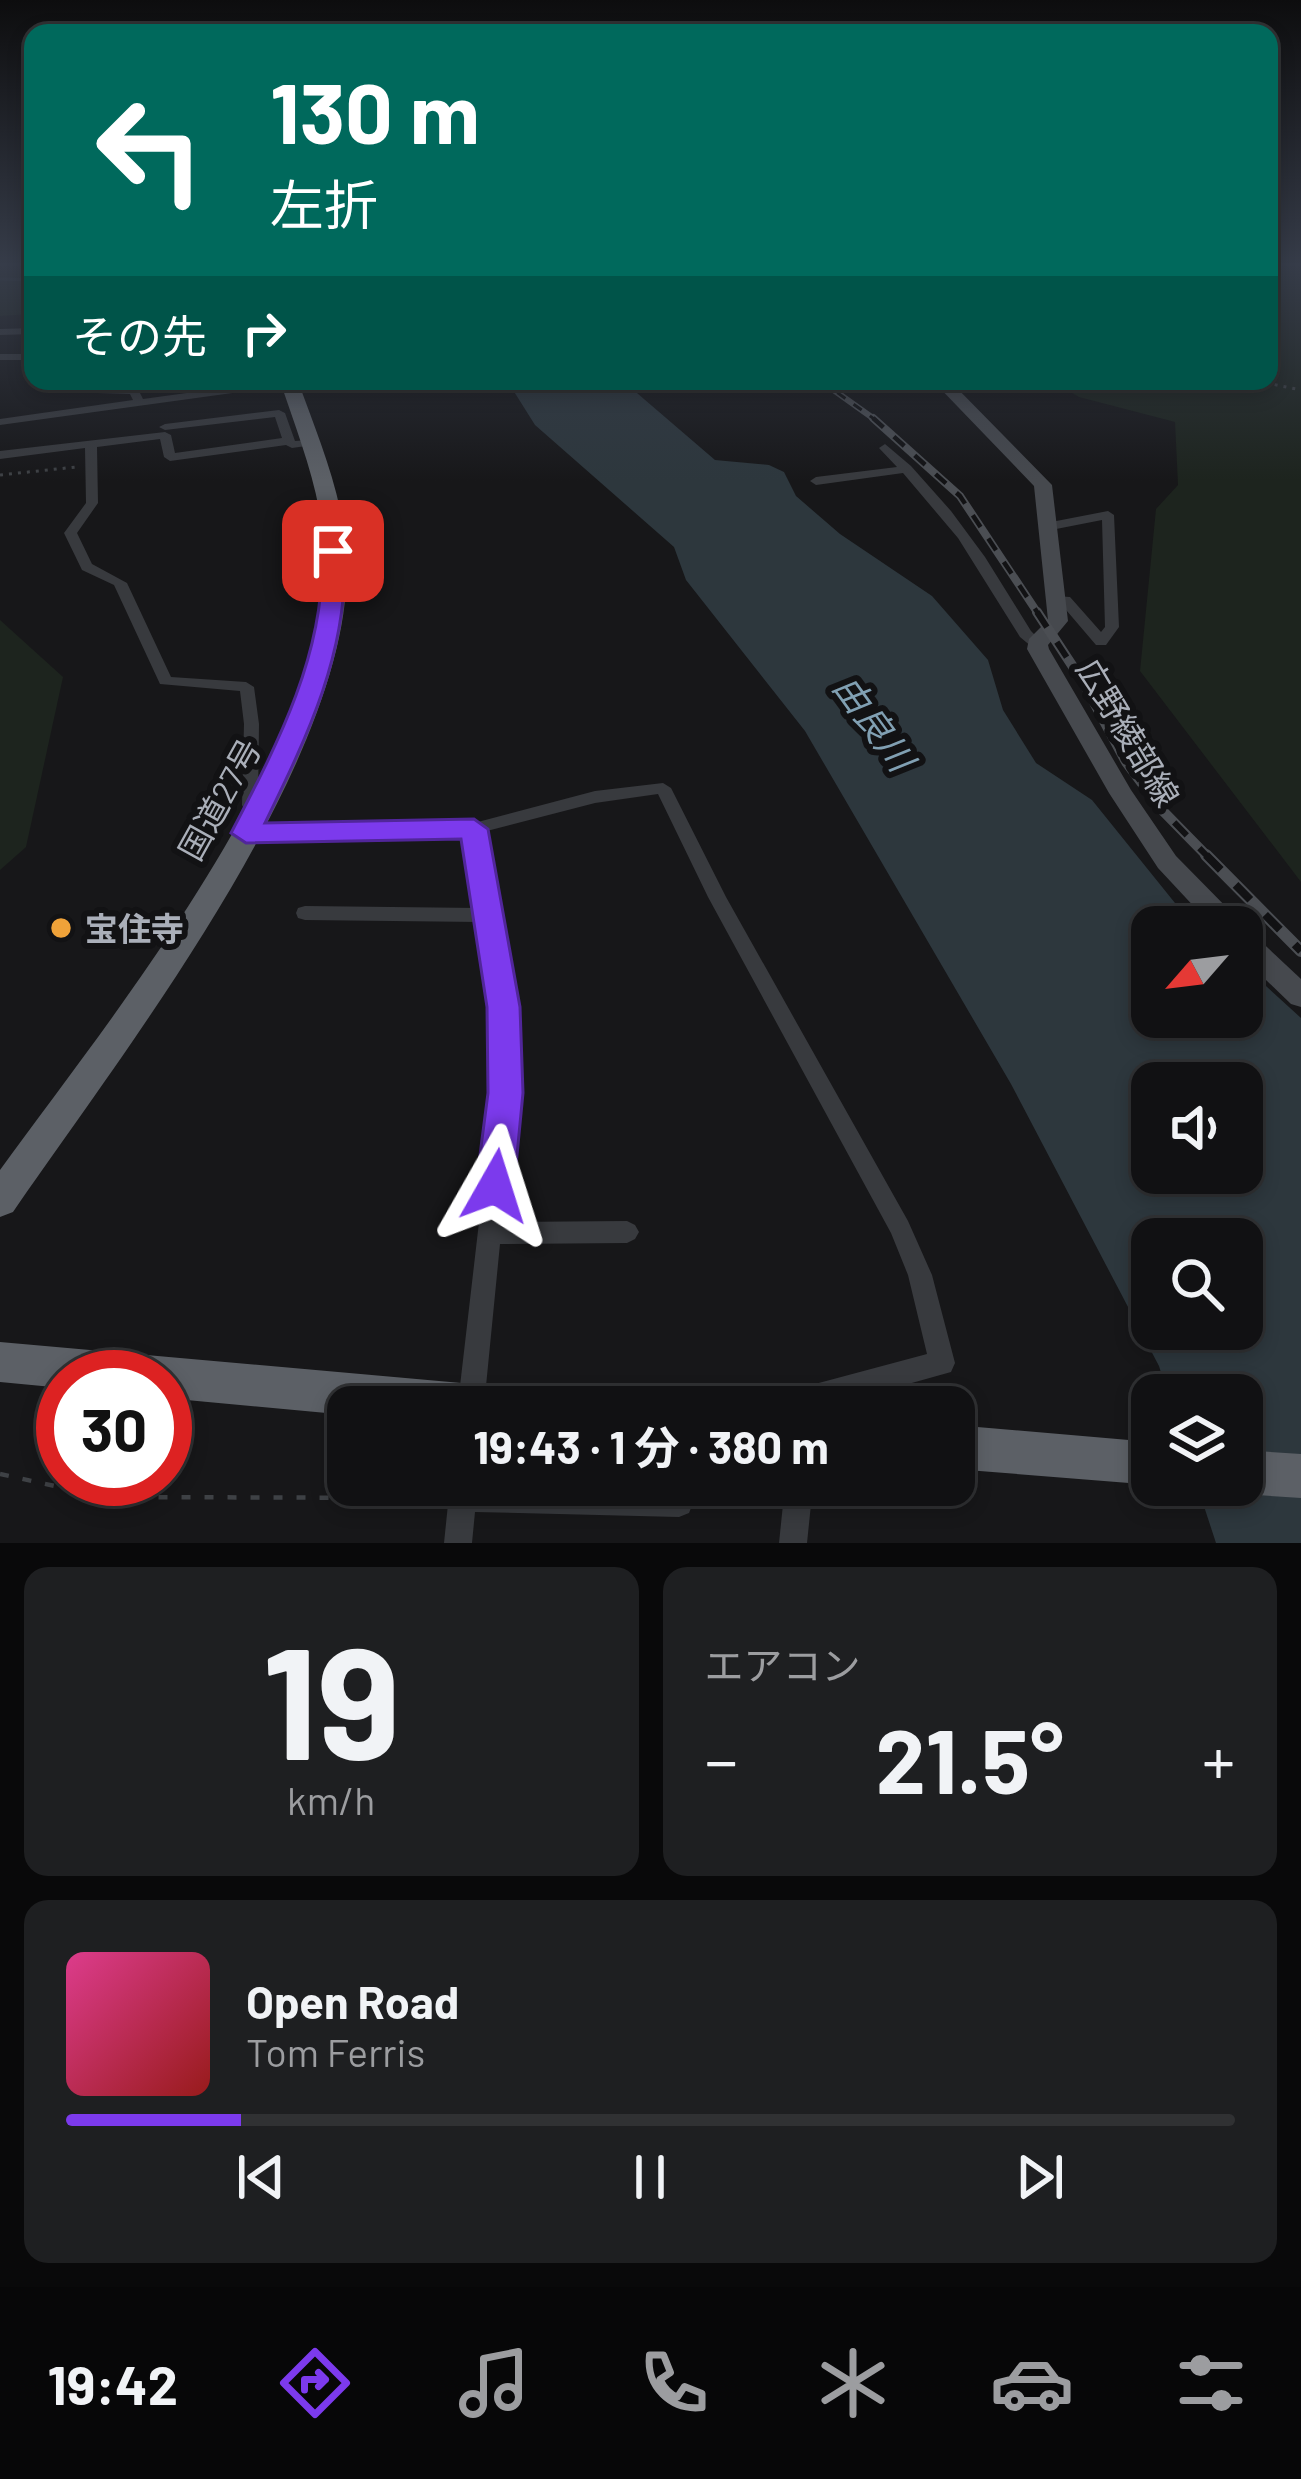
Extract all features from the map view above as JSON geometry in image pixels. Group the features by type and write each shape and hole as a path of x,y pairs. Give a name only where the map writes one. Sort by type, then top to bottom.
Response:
{"highway":[{"name":"国道27号","path":"0,1200 252,820 287,751 322,659 335,589 332,514 299,442 290,390"},
{"path":"0,1362 36,1365"},
{"path":"192,1379 327,1387"},
{"path":"975,1450 1131,1462"},
{"path":"1263,1474 1301,1477"}],"main road":[{"name":"広野綾部線","path":"950,390 1043,485 1058,621 1037,644 1132,811 1167,862 1209,906"},
{"path":"1263,960 1301,996"}],"street":[{"path":"97,390 134,391 138,400"},
{"path":"0,422 218,390"},
{"path":"0,455 91,445 165,431 279,413 299,442 170,458 165,431 164,396"},
{"path":"91,445 92,503 70,533 87,567 119,583 165,681 246,687 254,700 247,764 252,820 474,829 595,797 663,788 717,897 900,1228 920,1275 942,1363 856,1386"},
{"path":"885,448 965,533 1025,634 1037,644"},
{"path":"816,481 907,469"},
{"path":"1046,527 1108,514 1112,627 1101,642 1065,599 1054,600"},
{"path":"474,829 504,1007 505,1093 490,1232 484,1386"},
{"path":"305,913 491,915"},
{"path":"490,1232 627,1232"},
{"path":"458,1543 462,1506"},
{"path":"793,1543 797,1506"}],"path":[{"path":"0,475 91,466"},
{"path":"0,1474 105,1497 327,1493"}],"shaded area":[{"path":"1278,337 1301,337 1301,882 1140,671 1156,509 1178,485 1175,422 1067,390 1278,390"},
{"path":"0,620 63,677 26,847 0,870"}],"water":[{"name":"由良川","path":"513,390 633,390 715,460 769,465 784,472 796,496 840,534 932,596 988,660 1003,710 1036,763 1092,800 1178,906 1131,906 1131,1038 1263,1038 1263,983 1301,1018 1301,1543 1216,1543 1204,1506 1263,1506 1263,1374 1161,1374 1151,1350 1263,1350 1263,1218 1131,1218 1131,1313 1011,1084 805,731 686,580 674,547 535,425"}],"railway":[{"path":"834,390 874,419"},
{"path":"874,419 960,496 1039,615"},
{"path":"1037,612 1083,682 1126,762 1161,809 1209,858"},
{"path":"1206,855 1301,951"}],"place":[{"name":"宝住寺","path":"61,928"}],"route":[{"path":"333,551 335,589 322,659 287,751 246,833 474,829 494,926 504,1007 505,1093 495,1186"}]}
